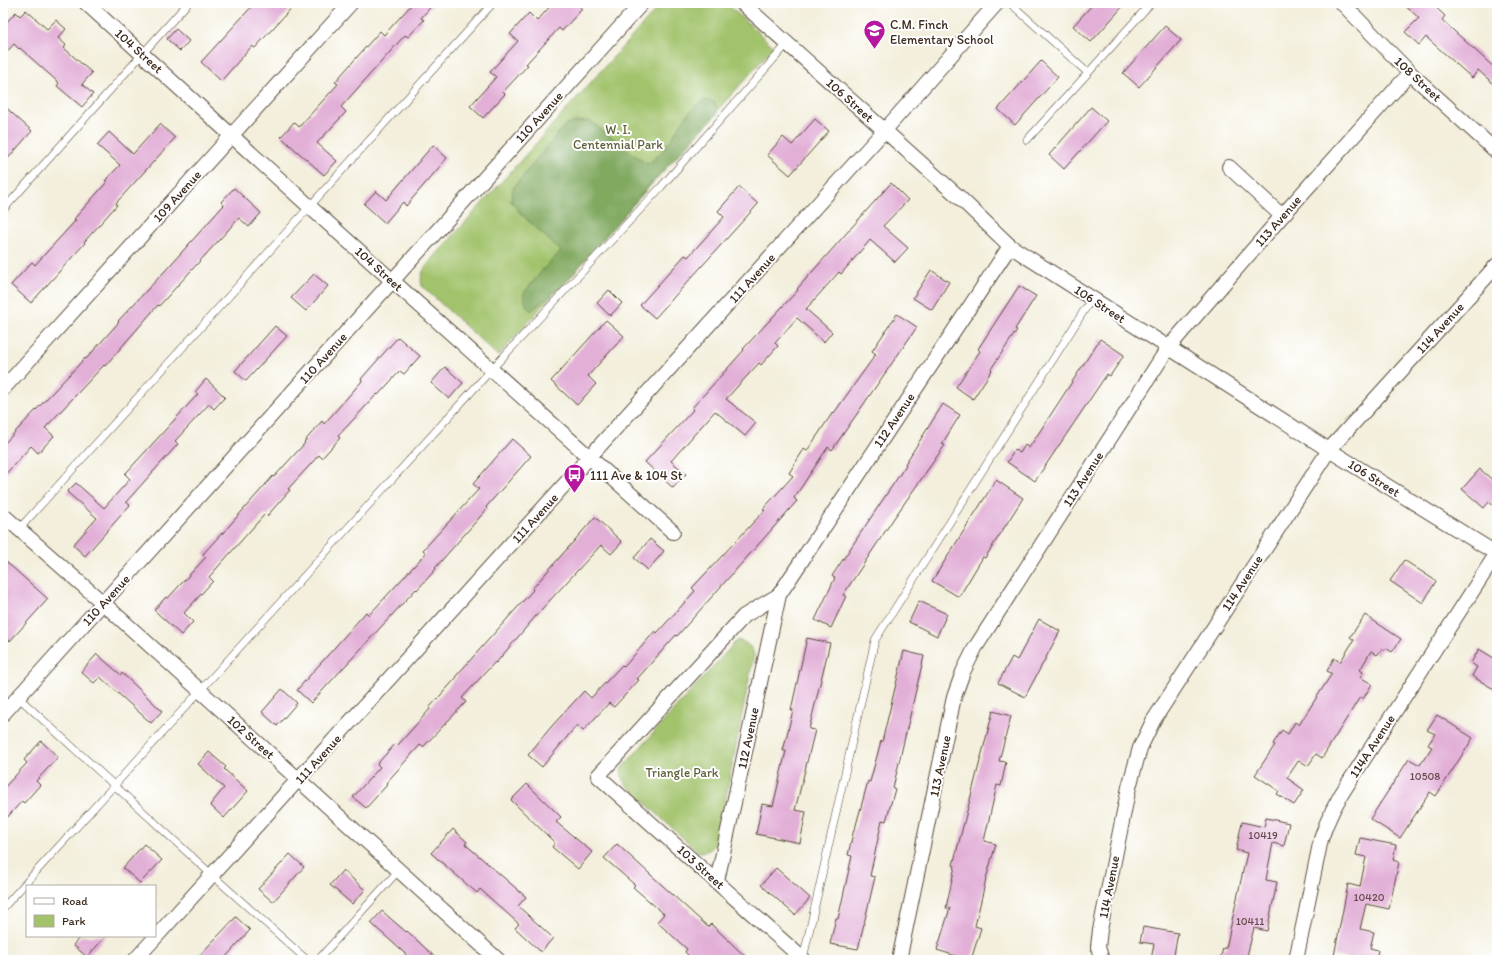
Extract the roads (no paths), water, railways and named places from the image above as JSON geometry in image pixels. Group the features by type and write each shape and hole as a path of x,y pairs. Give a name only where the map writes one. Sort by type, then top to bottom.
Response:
{"street":[{"name":"104 Street","path":"86,3 310,207 673,532"},
{"name":"109 Avenue","path":"3,389 351,3"},
{"name":"110 Avenue","path":"3,714 642,3"},
{"name":"106 Street","path":"742,3 960,198 1010,246 1329,450 1497,554"},
{"name":"111 Avenue","path":"156,937 884,131 996,3"},
{"name":"108 Street","path":"1342,3 1410,73 1497,152"},
{"name":"113 Avenue","path":"899,960 954,697 975,648 1168,348 1282,216 1410,73"},
{"path":"1229,167 1282,216"},
{"name":"112 Avenue","path":"717,881 778,595 1010,246"},
{"name":"114 Avenue","path":"1102,959 1098,947 1100,930 1129,788 1140,748 1153,720 1329,450 1497,265"},
{"name":"102 Street","path":"3,515 103,603 495,959"},
{"name":"114A Avenue","path":"1296,960 1320,845 1327,821 1334,806 1350,779 1497,554"},
{"name":"112 Avenue","path":"598,776 744,616 778,595"},
{"name":"103 Street","path":"598,776 717,881 803,960"},
{"name":"111 Avenue","path":"135,960 156,937"}],"lane":[{"path":"3,210 188,3"},
{"path":"19,529 492,3"},
{"path":"1010,3 1088,73"},
{"path":"1027,140 1151,3"},
{"path":"3,908 492,369 661,187 788,43"},
{"path":"803,960 875,640 1092,298"},
{"path":"18,697 307,960"},
{"path":"318,960 398,870"}],"place":[{"name":"C.M. Finch Elementary School","path":"875,50"},
{"name":"111 Ave & 104 St","path":"575,494"}],"park label":[{"name":"W. I. Centennial Park","path":"618,136"},
{"name":"Triangle Park","path":"682,772"}]}
